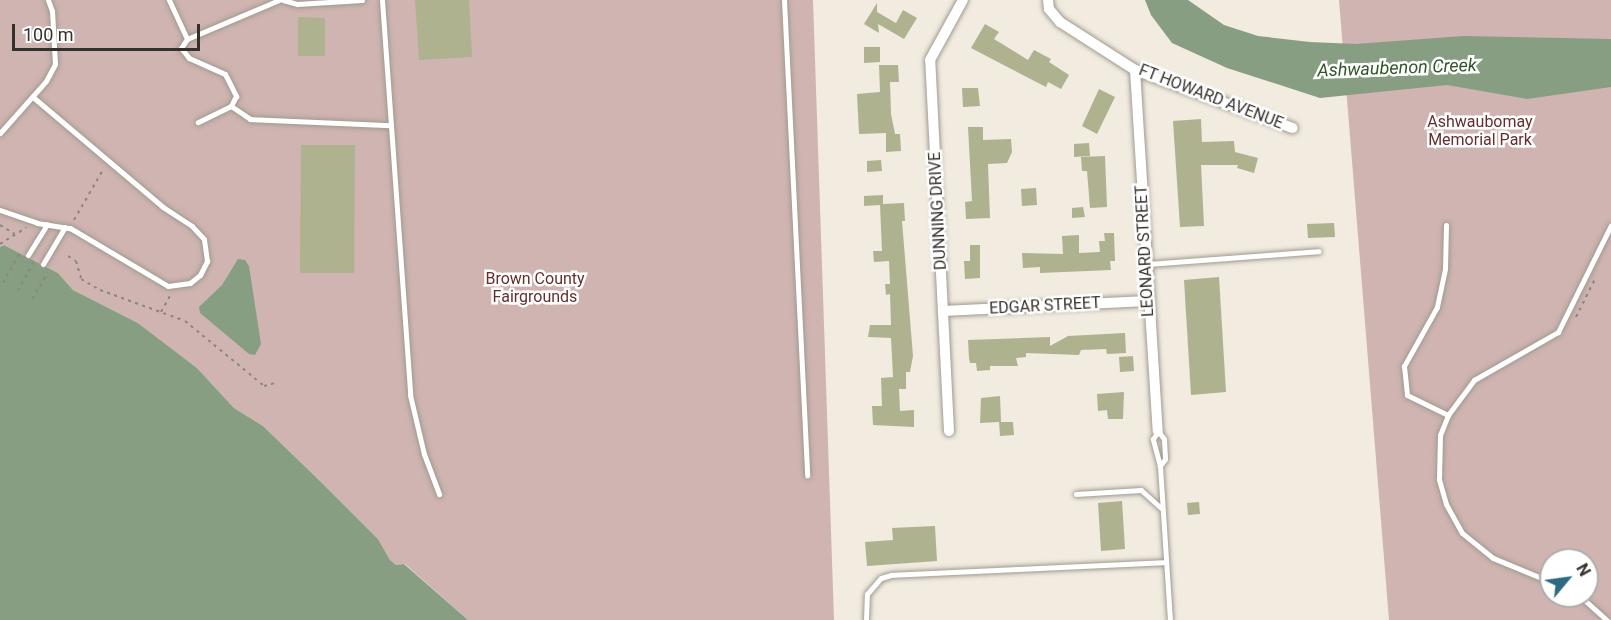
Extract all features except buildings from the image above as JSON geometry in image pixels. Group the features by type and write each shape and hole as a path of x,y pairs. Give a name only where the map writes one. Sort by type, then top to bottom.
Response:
{"street":[{"name":"DUNNING DRIVE","path":"949,431 930,60 963,0"},
{"name":"FT HOWARD AVENUE","path":"1048,0 1049,9 1060,22 1135,70 1293,128"},
{"name":"LEONARD STREET","path":"1135,70 1147,301 1158,431"},
{"name":"EDGAR STREET","path":"943,311 1147,301"}],"lane":[{"path":"0,133 33,97 55,64 52,11 48,0"},
{"path":"170,0 187,39"},
{"path":"198,122 231,106 236,96 230,80 189,58 181,48 187,39 281,0 297,4 362,0"},
{"path":"382,0 388,125 410,395 424,454 439,494"},
{"path":"784,0 807,475"},
{"path":"0,210 47,224 68,227 176,287 190,283 203,271 207,255 204,239 33,97"},
{"path":"231,106 250,119 388,125"},
{"path":"28,255 47,224"},
{"path":"1446,225 1445,270 1437,307 1404,366 1407,395 1448,415"},
{"path":"1539,577 1480,550 1453,520 1437,466 1440,435 1448,415 1474,380 1558,332 1611,225"},
{"path":"43,264 68,227"},
{"path":"1145,264 1320,251"},
{"name":"LEONARD STREET","path":"1160,466 1165,459 1164,440 1158,431 1153,439 1160,466 1170,620"},
{"path":"1076,494 1141,490 1152,496 1162,510"},
{"path":"866,620 867,594 881,578 891,575 1166,562"},
{"path":"1594,608 1607,620"}],"path":[{"path":"68,227 105,166"},
{"path":"0,225 15,234 0,244"},
{"path":"3,283 21,251"},
{"path":"68,256 76,261 81,279 188,323 264,386 275,383"},
{"path":"18,291 36,258"},
{"path":"32,299 51,267"},
{"path":"1572,323 1597,274"},
{"path":"161,312 176,287"}],"green space":[{"name":"Brown County Fairgrounds","path":"0,0 813,0 834,620 468,620 405,564 396,565 390,560 378,539 321,482 263,426 234,408 197,368 138,323 73,290 58,273 4,245 0,247"},
{"name":"Ashwaubomay Memorial Park","path":"1339,0 1611,0 1611,620 1389,620"}],"water":[{"name":"Ashwaubenon Creek","path":"1145,0 1188,0 1224,25 1258,36 1310,42 1356,44 1463,36 1611,39 1611,87 1527,99 1447,85 1320,98 1227,68 1172,43 1151,15"},
{"path":"4,245 58,273 73,290 138,323 197,368 234,408 263,426 321,482 378,539 390,560 396,565 404,564 468,620 0,620 0,247"},
{"path":"238,259 245,260 249,266 261,344 255,355 249,354 200,313 199,307 222,285"}]}
